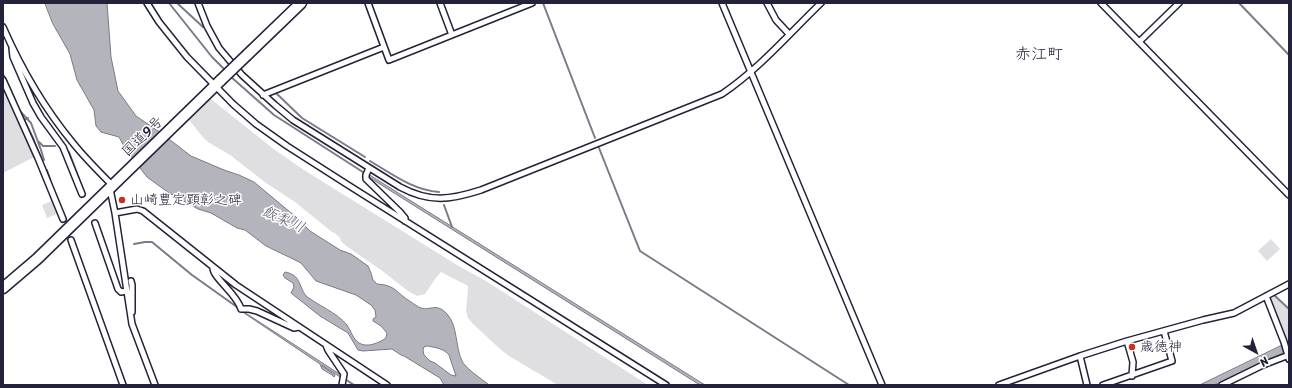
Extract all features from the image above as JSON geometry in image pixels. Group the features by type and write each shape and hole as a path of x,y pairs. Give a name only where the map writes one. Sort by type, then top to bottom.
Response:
{"highway":[{"name":"国道9号","path":"3,288 37,259 301,3"}],"street":[{"path":"147,3 159,22 187,57 243,114 281,142 666,385"},
{"path":"198,3 207,26 219,48 242,75 293,120 400,187 416,195 437,199 462,196 507,180 714,98 729,89 750,71 821,3"},
{"path":"368,3 390,60 532,3"},
{"path":"440,3 452,35"},
{"path":"722,3 882,385"},
{"path":"767,3 776,20 790,34"},
{"path":"1101,3 1289,195"},
{"path":"1139,42 1179,3"},
{"path":"3,27 12,48 36,90 57,122 72,143 113,186 115,213 132,324 155,385"},
{"path":"263,95 384,47"},
{"path":"12,48 13,57 34,103 41,117 63,147 82,194"},
{"path":"3,80 63,219"},
{"path":"369,168 366,179 400,212 405,218 405,221"},
{"path":"115,213 137,209 143,211 213,268 387,385"},
{"path":"95,223 118,289 122,292 126,291"},
{"path":"71,240 123,385"},
{"path":"213,268 214,273 236,299 241,309 253,309 294,328 299,327"},
{"path":"131,281 131,318"},
{"path":"999,385 1127,341 1234,313 1289,284"},
{"path":"1222,385 1288,356 1266,296"},
{"path":"1103,385 1172,361 1164,331"},
{"path":"1127,341 1133,362 1132,376"},
{"path":"326,345 344,374 342,385"},
{"path":"1080,356 1087,385"}],"shaded area":[{"path":"3,88 34,157 3,173"},
{"path":"207,96 275,150 304,170 457,265 486,281 648,385 558,385 509,356 473,324 468,318 466,311 468,286 441,272 425,294 417,296 408,291 345,245 335,233 295,202 266,183 230,155 208,142 186,116"},
{"path":"54,200 59,213 47,218 42,205"},
{"path":"1271,239 1280,249 1267,261 1258,251"},
{"path":"1273,295 1289,310 1288,341 1285,339 1269,297"}],"water":[{"path":"45,3 107,3 111,57 118,91 136,116 164,135 136,162 127,152 119,137 101,132 96,126 94,110 77,80 70,54 53,24"},
{"name":"飯梨川","path":"165,136 191,156 254,182 296,217 310,231 340,250 351,254 368,266 373,280 377,284 388,286 396,290 420,308 440,308 443,310 451,319 453,324 462,361 470,370 489,385 444,385 440,378 392,349 358,350 348,333 320,316 291,293 294,287 293,283 283,275 285,272 294,275 306,296 343,320 355,339 359,343 366,345 380,342 386,338 387,333 381,326 373,321 376,317 375,310 371,305 356,295 316,281 301,263 266,246 245,230 237,228 211,213 198,209 169,193 147,177 137,164","holes":["428,346 442,350 449,355 456,376 451,375 430,361 424,355 424,347"]},
{"path":"368,174 705,385 700,385 367,176"},
{"path":"244,312 341,375 341,378 322,365 335,375 334,377 322,369 320,364"},
{"path":"1289,342 1289,351 1214,385 1200,385"}],"waterway":[{"path":"169,3 212,57 226,71"},
{"path":"177,3 203,27"},
{"path":"543,3 595,138"},
{"path":"1239,3 1289,55"},
{"path":"3,74 6,80"},
{"path":"230,76 274,115 366,174"},
{"path":"276,93 302,118 365,157"},
{"path":"19,110 31,123 44,160"},
{"path":"28,118 24,120 33,138 46,172"},
{"path":"39,142 43,146 55,146"},
{"path":"599,148 640,251 849,385"},
{"path":"69,152 84,192"},
{"path":"370,161 412,185 429,191 439,192"},
{"path":"47,170 50,179"},
{"path":"49,178 62,211"},
{"path":"444,205 452,227"},
{"path":"134,244 152,242 192,275 237,307"},
{"path":"115,273 120,287"},
{"path":"1273,294 1289,309"},
{"path":"120,369 126,385"},
{"path":"345,379 354,385"}],"place":[{"name":"山崎豊定顕彰之碑","path":"122,200"},
{"name":"歳徳神","path":"1132,347"}],"district":[{"name":"赤江町","path":"1039,55"}]}
